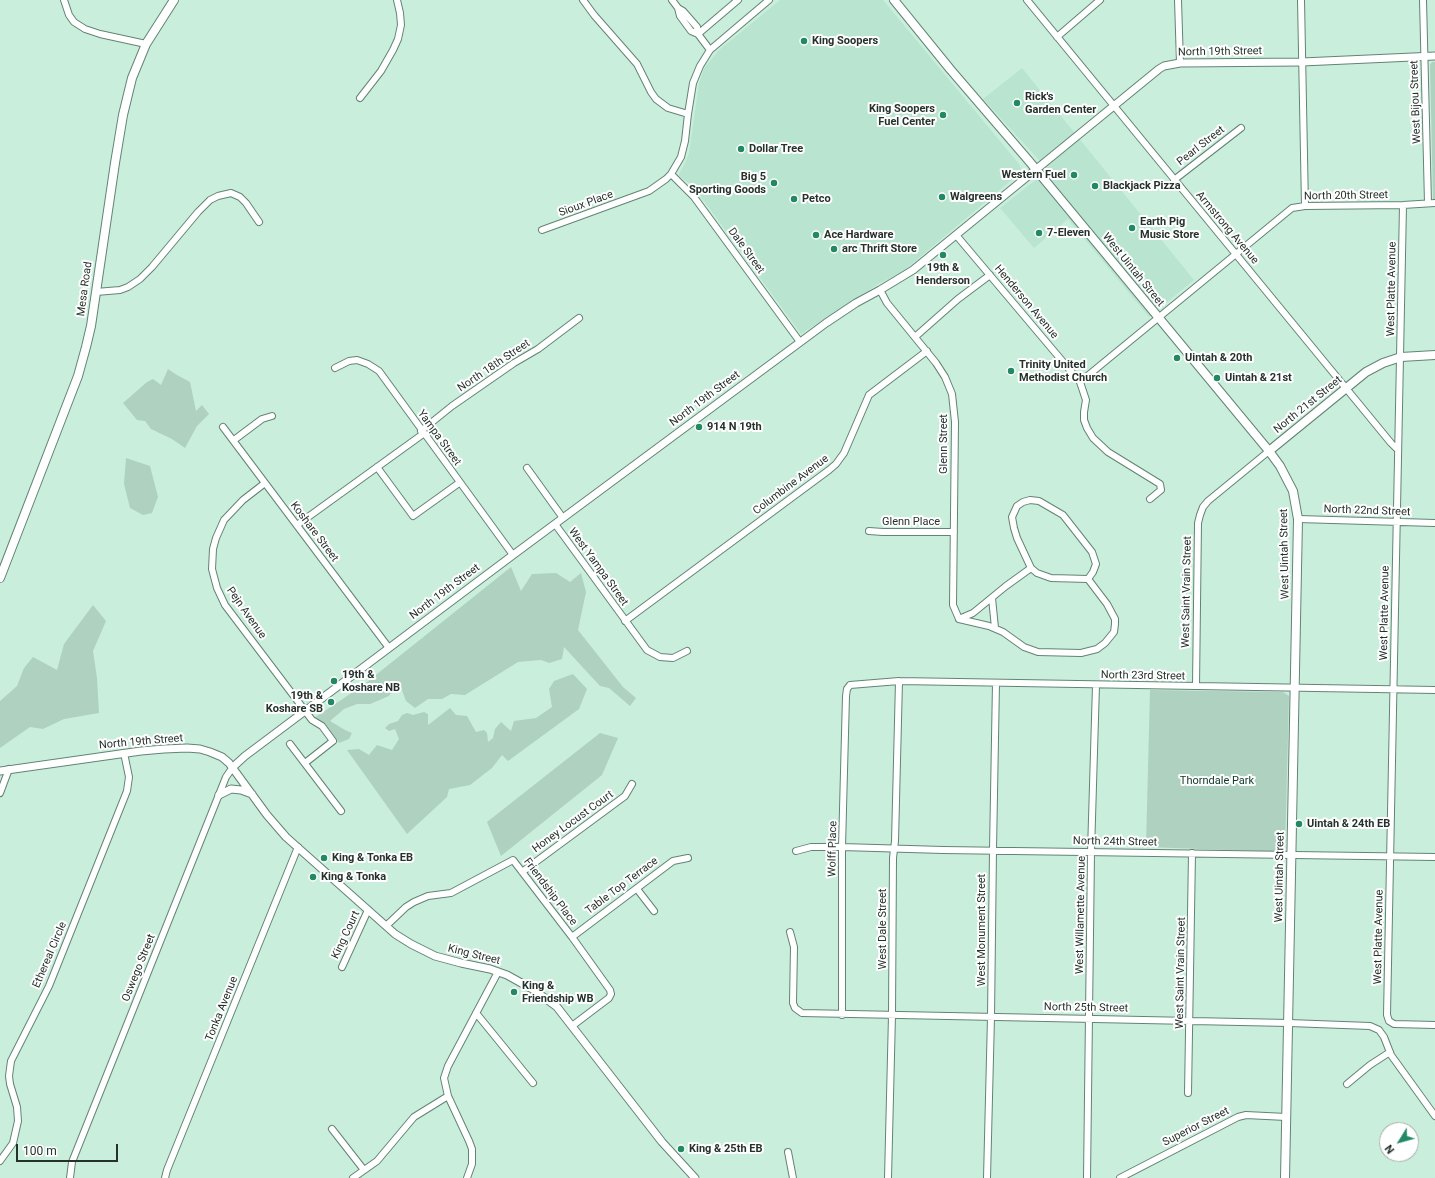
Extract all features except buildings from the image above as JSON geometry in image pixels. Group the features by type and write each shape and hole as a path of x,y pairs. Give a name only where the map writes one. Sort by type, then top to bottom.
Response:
{"main road":[{"name":"Mesa Road","path":"0,578 78,375 91,326 114,163 132,78 146,44 174,0"},
{"name":"West Uintah Street","path":"894,0 1269,451 1280,466 1293,491 1298,519 1285,1178"},
{"name":"North 21st Street","path":"1269,451 1366,372 1382,363 1401,357 1435,354"}],"street":[{"path":"64,0 68,15 74,22 85,29 100,34 146,44"},
{"path":"360,98 381,71 394,50 401,25 400,13 396,0"},
{"path":"583,0 594,15 637,64 650,92 658,101 668,108 688,114"},
{"path":"672,0 678,8 683,10 697,27 698,34 710,50"},
{"path":"698,34 738,0"},
{"name":"Sioux Place","path":"542,230 638,196 661,184 671,174 681,157 686,141 688,114 696,73 710,50 770,0"},
{"name":"Armstrong Avenue","path":"1027,0 1398,450"},
{"path":"1056,37 1100,0"},
{"path":"1178,0 1180,63"},
{"path":"1301,0 1306,206"},
{"name":"West Bijou Street","path":"1423,0 1428,203"},
{"name":"North 19th Street","path":"0,771 124,753 187,748 218,754 226,759 233,767 245,756 513,555 800,342 846,309 913,270 1164,66 1180,63 1302,62 1435,56"},
{"name":"Pearl Street","path":"1174,180 1241,128"},
{"name":"Dale Street","path":"671,174 694,197 800,342"},
{"path":"96,292 120,290 128,287 140,279 206,204 218,196 228,193 240,197 259,222"},
{"name":"North 20th Street","path":"1080,382 1287,211 1298,206 1404,205 1435,203"},
{"name":"West Platte Avenue","path":"1404,205 1387,1015 1389,1021 1394,1024 1435,1025"},
{"name":"Henderson Avenue","path":"956,235 1080,382"},
{"path":"915,337 954,302 990,275"},
{"name":"Glenn Street","path":"880,290 887,303 928,351 945,377 954,403 956,422 953,605 959,619"},
{"name":"North 18th Street","path":"297,525 377,468 452,406 514,363 538,349 580,318"},
{"name":"Columbine Avenue","path":"714,555 836,464 844,452 869,395 928,351"},
{"name":"Yampa Street","path":"335,368 349,361 357,360 376,368 513,555"},
{"path":"1080,382 1086,400 1084,416 1085,424 1089,432 1108,452 1160,484 1161,490 1150,499"},
{"path":"234,440 262,419 272,416"},
{"name":"Koshare Street","path":"223,427 389,648"},
{"name":"North 21st Street","path":"1208,502 1269,451"},
{"path":"377,468 413,516 459,482"},
{"path":"526,468 563,518"},
{"name":"Pejn Avenue","path":"265,483 243,500 224,520 213,549 212,569 216,588 225,605 312,720 322,726 334,741 305,763"},
{"path":"1030,500 1039,501 1063,515 1069,521 1092,552 1095,560 1095,568 1088,578 1051,578 1037,573 1031,568 1014,528 1012,517 1017,506 1030,500"},
{"name":"West Saint Vrain Street","path":"1196,686 1198,523 1201,511 1208,502"},
{"name":"North 22nd Street","path":"1298,519 1435,523"},
{"name":"West Yampa Street","path":"555,524 643,645 660,657 673,658 687,651"},
{"name":"Glenn Place","path":"868,531 954,532"},
{"name":"West Yampa Street","path":"625,621 714,555"},
{"path":"959,619 973,613 1031,568"},
{"path":"959,619 995,628 1007,634 1024,647 1038,652 1081,653 1098,648 1111,637 1114,632 1115,624 1110,610 1088,578"},
{"path":"992,598 995,628"},
{"name":"North 23rd Street","path":"850,685 899,681 1435,690"},
{"name":"West Dale Street","path":"888,1178 894,849 899,681"},
{"name":"West Monument Street","path":"987,1178 996,682"},
{"name":"Wolff Place","path":"842,1014 842,847 846,696 847,689 850,685"},
{"name":"West Willamette Avenue","path":"1087,1178 1096,685"},
{"path":"290,744 341,811"},
{"name":"Ethereal Circle","path":"0,1161 13,1143 18,1121 17,1106 9,1076 11,1061 49,986 127,791 129,776 124,753"},
{"name":"King Street","path":"233,767 274,824 403,940 435,956 498,972 516,979 546,998 561,1011 662,1142 695,1178"},
{"name":"Oswego Street","path":"70,1178 72,1162 226,777 233,767"},
{"path":"0,793 9,769"},
{"name":"Honey Locust Court","path":"522,872 625,796 632,784"},
{"path":"219,795 231,789 241,790 252,794"},
{"name":"Tonka Avenue","path":"165,1178 298,847"},
{"name":"North 24th Street","path":"796,851 811,847 842,847 1292,856 1435,857"},
{"name":"West Saint Vrain Street","path":"1188,1093 1192,853"},
{"name":"Table Top Terrace","path":"572,937 673,861 688,858"},
{"name":"Friendship Place","path":"386,926 406,907 414,902 428,896 451,893 513,860 572,937 610,990 611,994 609,998 572,1026"},
{"path":"637,889 654,911"},
{"name":"King Court","path":"342,967 368,910"},
{"name":"North 25th Street","path":"790,932 794,947 793,1003 795,1008 802,1013 1090,1018 1370,1026 1378,1030 1384,1037 1390,1052"},
{"path":"49,966 56,968"},
{"path":"467,1178 472,1164 472,1149 444,1085 446,1072 498,972"},
{"path":"476,1013 533,1083"},
{"path":"1347,1084 1370,1065 1390,1052 1435,1116"},
{"path":"353,1178 377,1161 414,1117 448,1096"},
{"name":"Superior Street","path":"1120,1178 1238,1117 1246,1115 1286,1117"},
{"path":"332,1129 364,1170"},
{"path":"788,1152 793,1178"}],"shaded area":[{"path":"780,0 883,0 1019,164 1021,169 1020,173 901,273 880,283 801,334 693,186 679,176 689,153 699,83 704,68 719,50"},
{"path":"1022,68 1194,280 1149,317 1068,219 1034,248 1000,208 1048,170 983,99"}],"green space":[{"path":"1432,62 1435,62 1435,199 1433,199 1430,65"},
{"path":"168,369 190,382 196,411 202,405 209,414 197,426 185,448 172,439 151,429 145,421 137,420 123,403 147,382 153,379 161,385"},
{"path":"126,458 150,466 158,497 152,513 143,515 130,508 124,484"},
{"path":"511,567 521,591 532,574 556,573 570,582 581,573 586,592 578,630 623,687 636,698 630,706 609,688 600,686 564,647 562,659 549,663 541,660 518,662 465,695 451,694 442,699 428,699 415,708 406,701 399,682 389,696 370,704 357,704 344,709 330,721 352,733 349,739 339,743 325,724 314,718 362,686"},
{"path":"93,605 106,621 93,651 97,678 99,713 64,719 43,729 30,727 0,748 0,701 17,686 24,668 33,657 57,670 64,644"},
{"path":"573,674 587,689 579,709 508,761 502,755 492,768 470,785 449,789 447,797 407,834 347,750 359,749 369,755 377,745 392,750 399,739 395,729 389,731 385,728 389,724 398,721 402,715 407,713 413,715 424,712 428,714 428,725 450,708 456,715 467,716 476,732 484,730 487,733 488,742 493,738 495,729 501,722 511,731 514,721 536,718 552,707 549,689 554,681"},
{"name":"Thorndale Park","path":"1150,690 1283,692 1289,696 1285,851 1146,847"},
{"path":"600,733 618,738 602,775 501,856 487,822"}],"place":[{"name":"King Soopers","path":"804,41"},
{"name":"Rick's Garden Center","path":"1017,103"},
{"name":"King Soopers Fuel Center","path":"943,115"},
{"name":"Dollar Tree","path":"741,149"},
{"name":"Western Fuel","path":"1074,175"},
{"name":"Big 5 Sporting Goods","path":"774,183"},
{"name":"Blackjack Pizza","path":"1095,186"},
{"name":"Walgreens","path":"942,197"},
{"name":"Petco","path":"794,199"},
{"name":"Earth Pig Music Store","path":"1132,228"},
{"name":"7-Eleven","path":"1039,233"},
{"name":"Ace Hardware","path":"816,235"},
{"name":"arc Thrift Store","path":"834,249"},
{"name":"19th & Henderson","path":"943,255"},
{"name":"Uintah & 20th","path":"1177,358"},
{"name":"Trinity United Methodist Church","path":"1011,371"},
{"name":"Uintah & 21st","path":"1217,378"},
{"name":"914 N 19th","path":"699,427"},
{"name":"19th & Koshare NB","path":"334,681"},
{"name":"19th & Koshare SB","path":"331,702"},
{"name":"Uintah & 24th EB","path":"1299,824"},
{"name":"King & Tonka EB","path":"324,858"},
{"name":"King & Tonka","path":"313,877"},
{"name":"King & Friendship WB","path":"514,992"},
{"name":"King & 25th EB","path":"681,1149"}]}
